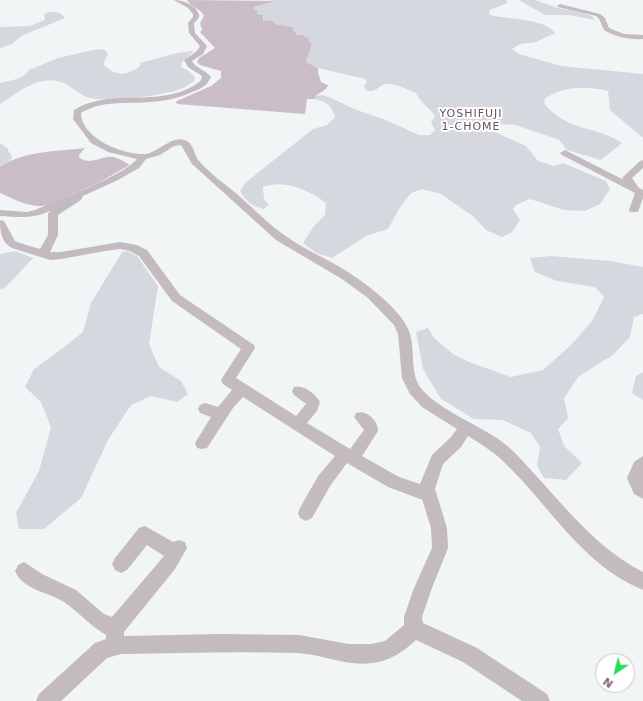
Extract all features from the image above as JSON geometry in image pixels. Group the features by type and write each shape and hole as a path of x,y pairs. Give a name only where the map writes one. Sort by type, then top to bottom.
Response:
{"street":[{"path":"177,0 190,7 196,14 196,17 191,23 191,30 204,46 200,52 188,60 188,63 189,66 206,74 207,77 204,83 189,91 165,98 94,104 81,109 76,115 77,119 89,136 100,145 129,155 142,157 158,154 171,144 183,142 186,144 195,162 280,238 346,276 372,295 399,323 404,334 409,378 415,390 427,403 492,442 511,459 603,558 643,581"},
{"path":"560,6 598,15 602,18 606,29 618,34 632,37 643,37"},
{"path":"565,153 639,192"},
{"path":"0,213 27,215 38,213 115,178 136,166 142,157"},
{"path":"639,192 627,178 643,163"},
{"path":"634,210 639,192"},
{"path":"43,253 50,244 54,235 53,214 77,198 79,195"},
{"path":"0,223 11,243 51,257 94,248 127,246 138,248 176,298 249,348 228,380 348,456 407,488 420,492 427,489"},
{"path":"202,443 221,414 241,389"},
{"path":"297,425 312,407 313,402 299,391"},
{"path":"205,409 221,414"},
{"path":"306,513 324,481 371,431 371,427 361,417"},
{"path":"24,571 36,580 70,596 115,637 221,643 299,644 349,653 371,654 388,650 398,644 414,629 414,618 423,588 440,548 439,528 427,489 437,460 456,442 466,427"},
{"path":"643,462 636,471 635,479 637,486 643,492"},
{"path":"46,701 115,637 177,550 145,534 121,564"},
{"path":"414,629 470,655 540,701"}],"shaded area":[{"path":"187,0 275,1 254,7 253,9 258,11 256,14 263,15 263,20 293,27 297,35 302,35 308,38 309,42 311,43 311,48 306,62 318,68 321,82 328,85 327,88 314,99 307,99 305,114 177,104 177,101 211,86 221,78 221,71 200,65 197,62 199,58 215,48 200,32 202,30 200,23 204,16"},
{"path":"269,0 507,0 507,3 490,10 489,14 536,22 550,28 555,33 536,42 520,44 512,49 519,54 561,66 643,74 643,138 610,110 608,91 591,88 576,88 561,91 545,98 544,103 552,112 571,123 622,143 601,160 567,150 559,140 516,125 503,124 492,131 526,146 538,161 554,166 563,163 606,181 610,189 600,204 585,211 564,210 530,199 516,205 513,209 520,220 512,232 502,237 486,230 474,217 441,194 422,189 411,193 400,207 388,229 366,236 332,258 316,253 303,243 314,226 325,215 326,203 304,190 280,184 263,187 264,199 269,205 264,209 256,207 250,203 240,191 245,183 313,129 327,125 335,117 330,107 322,101 314,99 315,96 322,95 329,97 354,109 386,120 419,135 430,135 435,130 431,122 435,116 420,100 416,93 391,84 384,84 373,91 365,90 364,86 367,82 365,79 318,68 306,62 311,48 307,42 296,33 293,27 276,24 265,20 256,14 253,9 254,7 274,1"},
{"path":"519,0 535,0 558,8 592,16 595,20 569,15 545,15"},
{"path":"50,12 60,13 65,18 21,36 12,44 0,48 0,27 30,26 45,20 44,14"},
{"path":"98,49 105,50 108,54 103,64 112,71 121,74 135,70 140,66 140,63 177,53 191,51 193,52 182,62 181,67 189,71 195,77 194,81 180,89 169,92 134,98 99,99 90,98 83,95 64,83 47,80 22,89 0,104 0,83 20,78 29,70 58,58"},
{"path":"0,143 7,148 12,157 10,161 0,167"},
{"path":"85,148 79,155 79,157 83,160 92,161 114,157 129,164 98,183 49,205 30,205 0,193 0,167 10,161 20,157 41,153"},
{"path":"15,251 33,258 5,288 0,289 0,254"},
{"path":"127,251 137,256 158,286 149,344 159,367 181,381 188,394 177,402 151,396 131,405 108,440 81,498 44,529 19,529 16,513 39,471 51,427 41,402 25,387 34,369 83,332 91,303 122,252"},
{"path":"551,256 611,261 643,267 643,314 634,317 630,337 613,355 579,376 564,398 568,418 558,429 564,446 582,463 566,480 544,478 537,466 540,447 531,433 503,420 474,419 441,399 423,369 416,332 428,328 434,338 453,354 469,362 511,377 543,370 571,345 592,321 604,297 595,287 557,281 535,272 530,258"},
{"path":"643,372 643,400 632,393 636,376"}],"district":[{"name":"YOSHIFUJI 1-CHOME","path":"471,120"}]}
